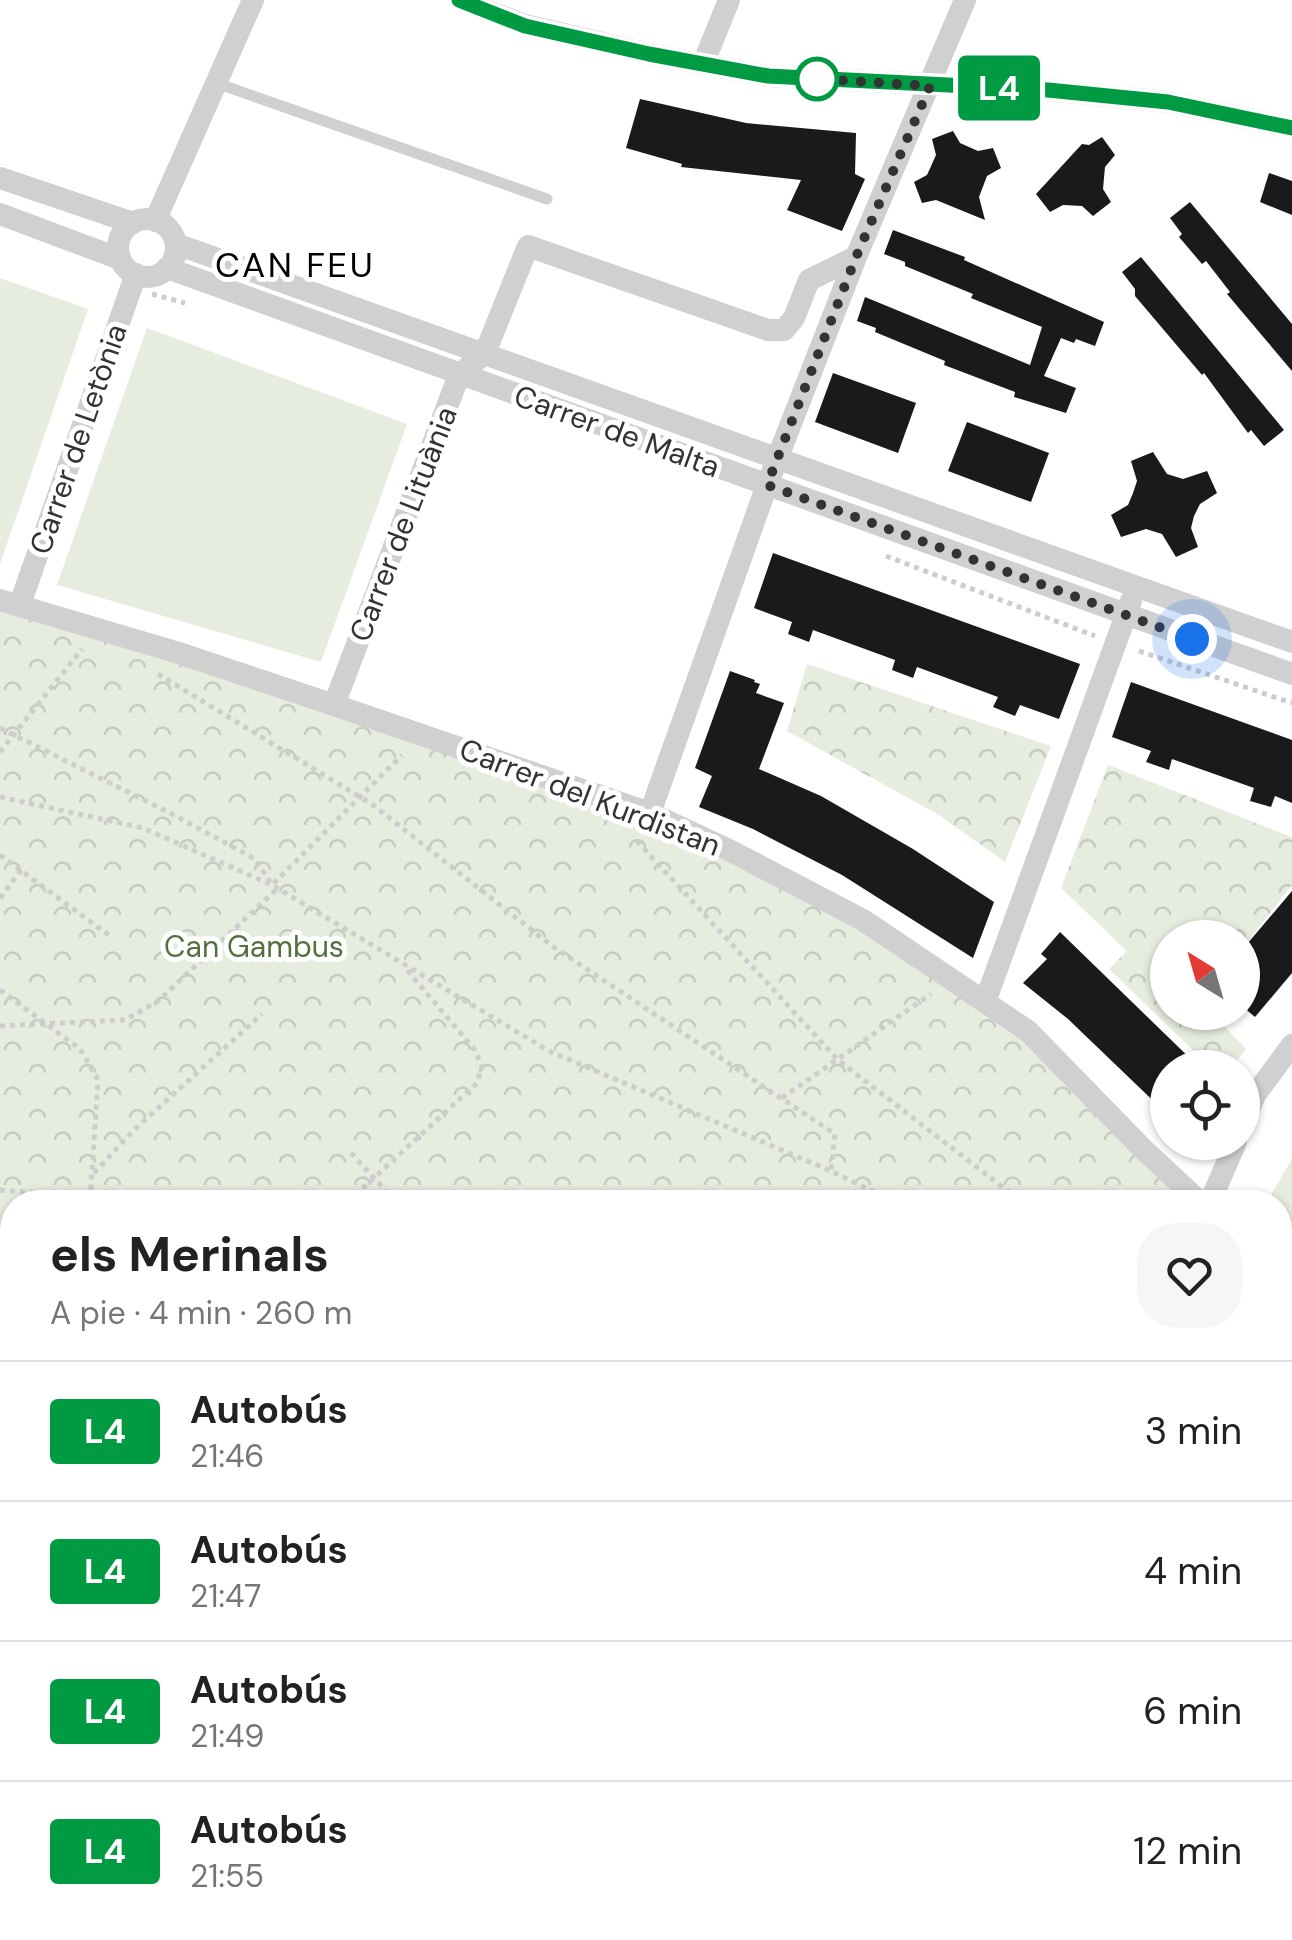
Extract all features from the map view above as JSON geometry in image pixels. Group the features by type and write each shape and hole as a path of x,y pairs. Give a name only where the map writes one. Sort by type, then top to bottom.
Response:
{"street":[{"path":"128,266 120,238 144,222 253,0"},
{"path":"459,0 500,8 525,26 768,76 1048,90 1168,102 1292,128"},
{"path":"704,64 729,0"},
{"path":"650,814 767,485 856,257 965,0"},
{"path":"0,178 169,230 176,252 168,268 156,276 0,214"},
{"name":"Carrer de Malta","path":"176,244 1292,642"},
{"path":"485,353 528,246 768,330 784,330 794,318 809,280 856,257"},
{"name":"Carrer de Letònia","path":"10,602 128,266"},
{"name":"Carrer de Malta","path":"168,268 1292,674"},
{"name":"Carrer de Lituània","path":"334,704 459,374 485,353"},
{"path":"984,1002 1136,586"},
{"name":"Carrer del Kurdistan","path":"10,602 334,704 650,814 731,850 863,920 1028,1030 1187,1190"},
{"path":"1260,1090 1292,1045"},
{"path":"1215,1190 1228,1160"}],"lane":[{"path":"216,82 546,199"}],"path":[{"path":"0,752 82,649"},
{"path":"158,674 360,796 552,946 835,1134 831,1171"},
{"path":"0,728 255,860 274,887"},
{"path":"0,1026 125,1020 157,1002 404,752"},
{"path":"0,797 143,828 274,887 549,1051 871,1190"},
{"path":"636,841 838,1060 1006,1190"},
{"path":"0,855 110,936"},
{"path":"0,898 21,870"},
{"path":"360,1190 477,1083 482,1068 475,1050 402,965"},
{"path":"782,1098 940,988"},
{"path":"0,990 80,1049 98,1080 91,1190"},
{"path":"92,1175 134,1130 262,1014"},
{"path":"351,1153 384,1190"}],"green space":[{"path":"0,278 88,309 0,564"},
{"path":"147,328 407,424 321,662 57,585"},
{"name":"Can Gambus","path":"0,600 731,851 1028,1031 1150,1152 1150,1160 1158,1160 1188,1190 0,1190"},
{"path":"807,664 1051,746 1005,862 939,815 787,731"},
{"path":"1108,765 1292,837 1292,885 1260,926 1260,920 1150,920 1150,1009 1109,969 1127,951 1061,888"},
{"path":"1172,1030 1228,1030 1246,1049 1245,1050 1192,1050"},
{"path":"1292,1159 1292,1190 1274,1190"}],"building":[{"path":"640,99 746,123 856,133 855,174 865,179 842,231 787,210 801,180 681,167 682,164 626,148"},
{"path":"953,131 960,143 978,151 993,148 1001,168 987,176 979,197 985,220 936,200 922,203 914,182 927,175 936,155 932,139"},
{"path":"1102,137 1115,155 1105,167 1103,189 1111,202 1093,216 1082,206 1063,205 1050,212 1036,194 1082,144 1089,145"},
{"path":"1269,173 1292,181 1292,215 1260,202"},
{"path":"1190,202 1292,324 1292,371 1227,294 1230,292 1206,261 1202,264 1179,237 1182,234 1170,218"},
{"path":"893,230 965,257 964,260 1104,322 1095,346 1061,338 1044,376 1076,388 1066,413 1014,397 1015,392 944,365 945,361 857,321 865,297 1030,365 1042,327 971,298 973,294 884,254"},
{"path":"1141,257 1284,430 1264,446 1251,430 1248,433 1204,373 1135,296 1135,289 1122,272"},
{"path":"833,373 916,403 898,453 815,422"},
{"path":"967,422 1049,453 1031,502 948,471"},
{"path":"1153,452 1167,474 1183,479 1207,471 1217,493 1200,504 1194,516 1191,528 1198,547 1176,557 1162,534 1146,529 1121,537 1111,515 1128,505 1133,493 1137,481 1131,461"},
{"path":"773,553 1080,664 1059,719 1020,705 1015,716 993,707 998,697 917,667 913,678 892,670 895,660 813,630 809,642 788,634 792,622 754,608"},
{"path":"730,671 760,684 756,693 784,703 759,769 821,796 994,902 973,958 842,875 753,829 699,807 712,776 695,768"},
{"path":"1131,682 1292,740 1292,803 1275,796 1271,807 1250,801 1254,788 1172,759 1169,770 1146,762 1151,751 1112,737"},
{"path":"1292,891 1292,973 1260,1011 1260,929"},
{"path":"1060,932 1150,1019 1150,1030 1161,1030 1181,1050 1150,1050 1150,1098 1068,1019 1023,983 1047,959 1041,954"}],"bus line":[{"name":"L4","path":"459,0 525,26 768,76 1048,90 1168,102 1292,128"}],"district":[{"name":"CAN FEU","path":"295,265"}],"route":[{"path":"817,79 803,78 930,86 856,257 767,485 1192,639"}]}
